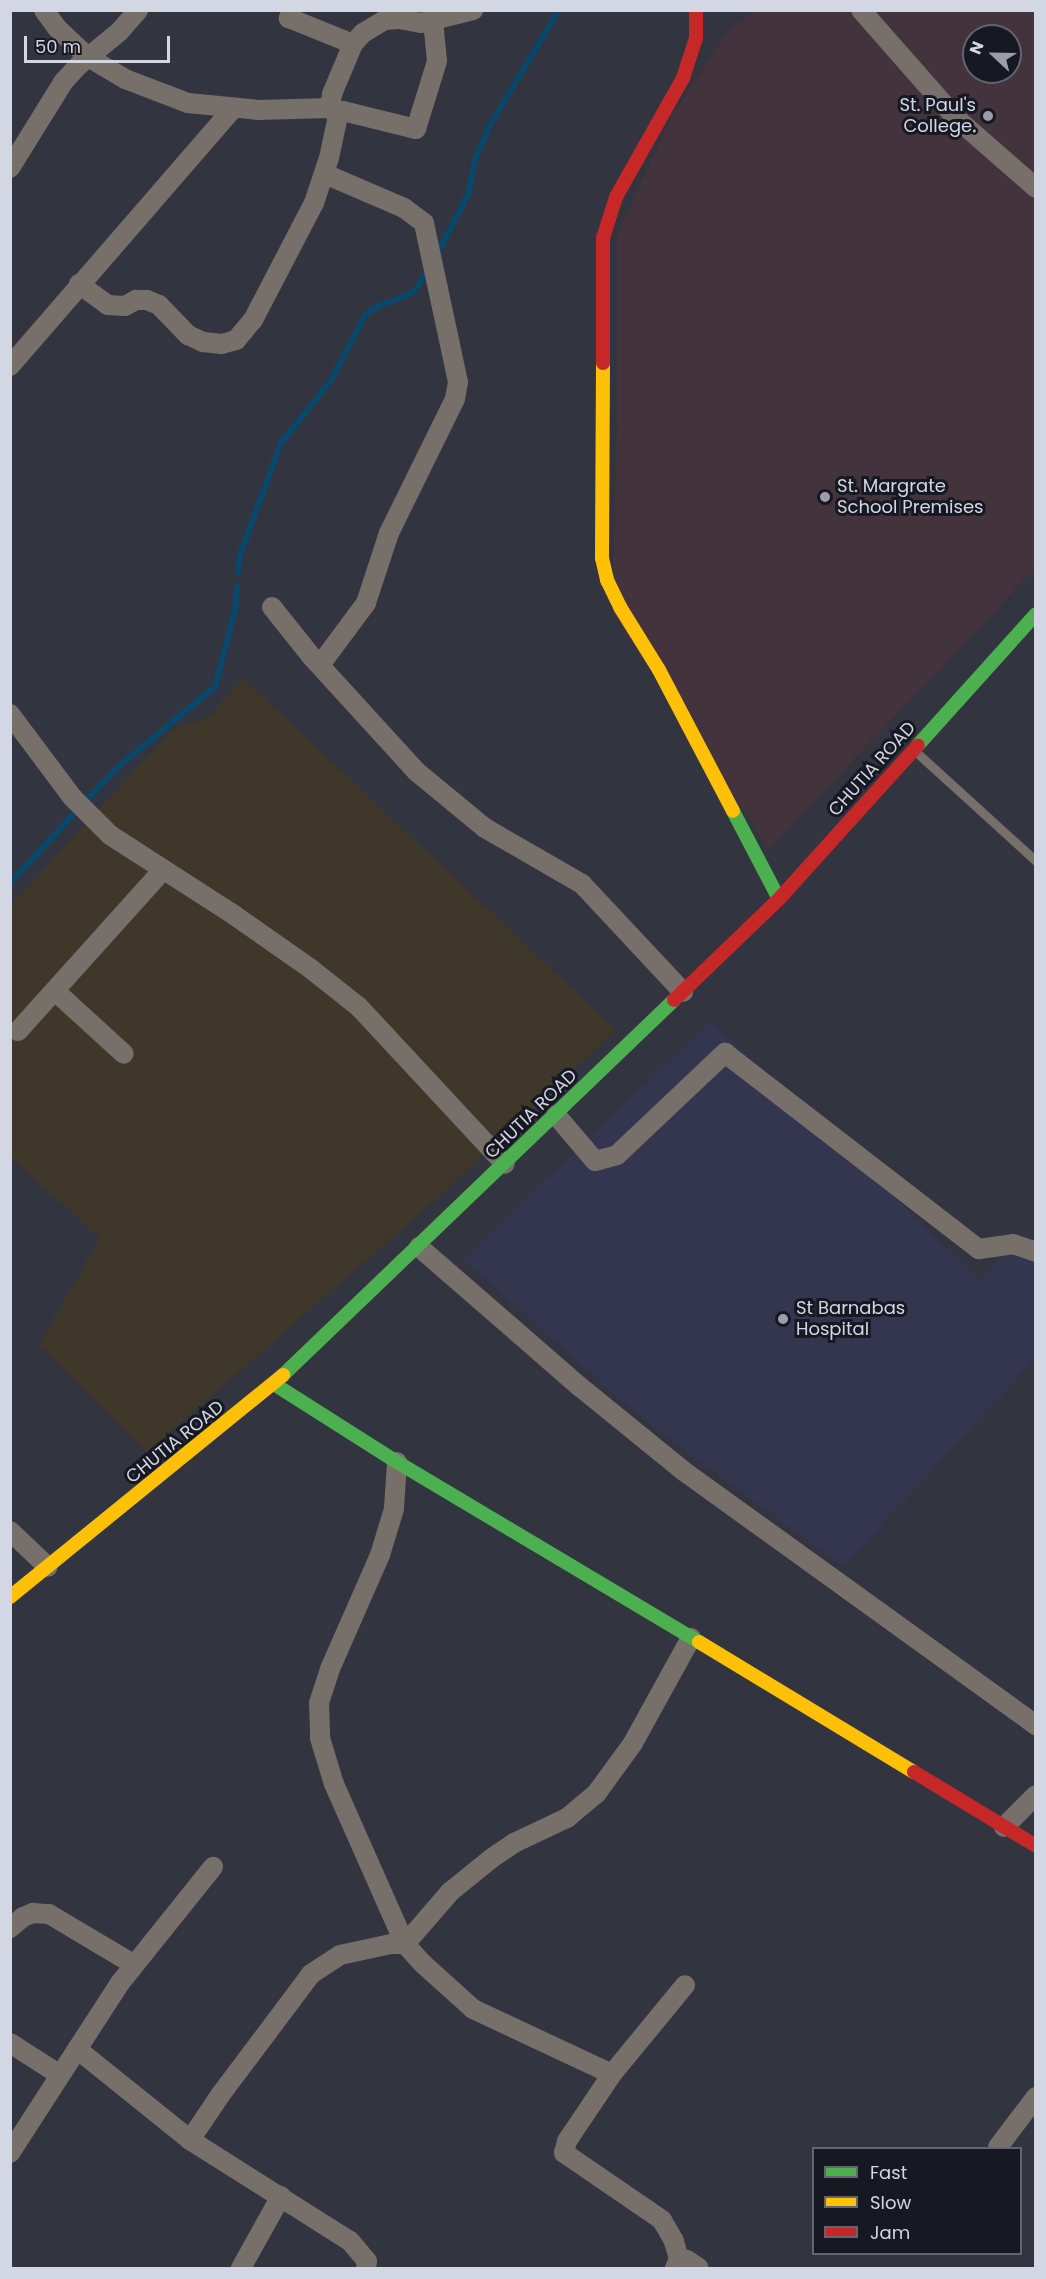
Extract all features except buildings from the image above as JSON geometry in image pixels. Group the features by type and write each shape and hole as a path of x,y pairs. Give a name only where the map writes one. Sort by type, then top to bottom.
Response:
{"street":[{"path":"44,10 57,28 88,57 152,91 188,103 233,109 343,111 416,129 437,61 438,17"},
{"path":"10,168 64,81 88,57 120,31 138,10"},
{"path":"292,10 289,18 353,44"},
{"path":"79,284 108,304 125,306 136,300 147,300 159,305 188,335 203,342 222,344 236,340 253,320 314,203 325,174 334,112 335,86 353,44 377,15 421,23 473,10"},
{"path":"696,10 696,38 683,78 616,197 603,238 602,558 607,580 620,607 659,670 779,898"},
{"path":"861,10 956,118 1035,188"},
{"path":"10,366 233,109"},
{"path":"320,665 366,603 389,533 455,399 458,382 424,223 416,215 325,174"},
{"path":"272,607 320,665 417,772 485,828 582,884 683,992"},
{"name":"CHUTIA ROAD","path":"10,1597 274,1384 419,1247 779,898 1035,614"},
{"path":"10,714 72,797 110,836 234,915 311,969 359,1007 505,1164"},
{"path":"18,1031 162,871"},
{"path":"55,991 124,1054"},
{"path":"556,1114 595,1161 617,1155 725,1053 980,1249 1013,1244 1035,1252"},
{"path":"419,1247 579,1386 685,1472 1035,1725"},
{"path":"274,1384 397,1462 1035,1846"},
{"path":"397,1462 394,1509 381,1556 330,1669 319,1703 320,1738 334,1784 405,1944 453,1993 473,2009 612,2074"},
{"path":"10,1531 48,1567"},
{"path":"190,2140 311,1974 340,1955 391,1944 405,1944 450,1892 492,1858 514,1843 567,1818 596,1794 633,1743 691,1638"},
{"path":"1004,1827 1035,1795"},
{"path":"10,2153 99,2012 134,1964 213,1867"},
{"path":"10,1928 23,1917 33,1913 49,1914 134,1964"},
{"path":"685,1985 612,2074 567,2141 564,2153 662,2220 674,2241 677,2264 687,2260 699,2268"},
{"path":"10,2043 60,2075"},
{"path":"77,2049 190,2140 350,2241 367,2261 366,2268"},
{"path":"998,2147 1035,2097"},
{"path":"241,2268 280,2196"}],"lane":[{"path":"914,749 1035,861"}],"shaded area":[{"name":"St. Margrate School Premises","path":"755,11 1035,11 1035,569 769,849 612,612 617,426 617,234 673,114 728,31"},
{"path":"243,678 616,1030 442,1194 147,1452 39,1345 100,1238 11,1158 10,906 171,731 210,716"},
{"name":"St Barnabas Hospital","path":"711,1021 980,1280 1013,1244 1035,1263 1035,1358 843,1567 639,1416 463,1259"}],"waterway":[{"path":"436,256 469,193 474,162 489,127 559,10"},
{"path":"238,573 240,555 281,443 330,382 365,316 376,307 413,293 429,268"},
{"path":"84,803 119,766 215,687 235,610 237,585"},
{"path":"10,883 74,814"}],"traffic: fast":[{"path":"918,745 1036,614"},
{"path":"733,811 779,899"},
{"path":"283,1375 674,1000"},
{"path":"274,1384 397,1462 699,1642"}],"traffic: slow":[{"path":"603,363 602,558 607,580 620,607 659,670 733,811"},
{"path":"10,1597 283,1375"},
{"path":"699,1642 914,1772"}],"traffic: jam":[{"path":"603,363 603,238 616,197 683,78 696,38 696,10"},
{"path":"674,1000 779,899 918,745"},
{"path":"914,1772 1036,1846"}],"place":[{"name":"St. Paul's College.","path":"988,116"},
{"name":"St. Margrate School Premises","path":"825,497"},
{"name":"St Barnabas Hospital","path":"783,1319"}]}
